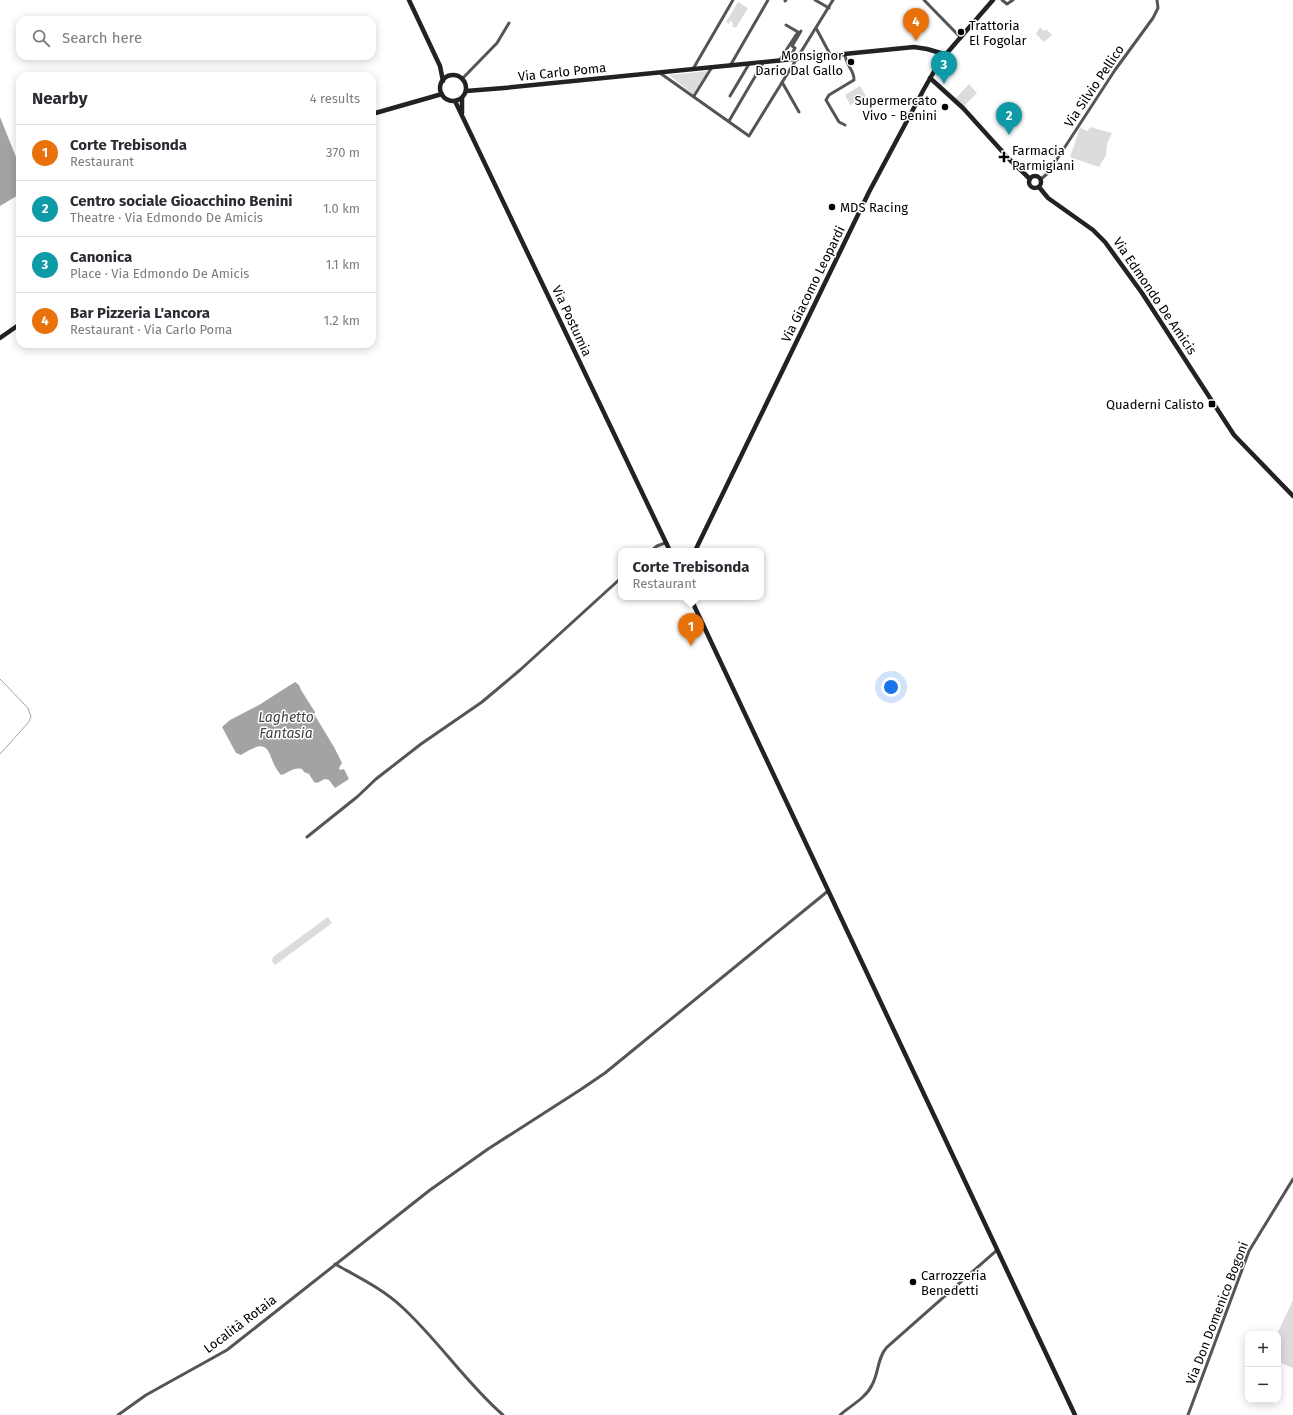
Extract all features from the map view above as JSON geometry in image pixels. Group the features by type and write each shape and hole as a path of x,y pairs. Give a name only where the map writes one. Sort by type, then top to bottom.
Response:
{"main road":[{"path":"409,0 440,66 443,81 441,88 442,94 448,100 455,101 462,98"},
{"name":"Via Giacomo Leopardi","path":"696,548 864,204 930,78 948,53 993,0"},
{"name":"Via Carlo Poma","path":"466,91 914,48 927,49 944,54 948,53"},
{"path":"440,66 449,76"},
{"path":"443,81 449,76 456,76 462,79 466,85 466,91 462,98 463,114"},
{"path":"930,78 963,108 1010,160 1030,179 1029,183 1031,186 1034,188 1039,187 1041,184 1040,179 1036,176 1030,179"},
{"path":"376,113 442,94"},
{"name":"Via Postumia","path":"455,101 463,114 668,548"},
{"name":"Via Edmondo De Amicis","path":"1039,187 1048,198 1094,230 1105,242 1142,293 1234,435 1293,496"},
{"path":"0,338 16,327"},
{"path":"691,600 1075,1415"}],"street":[{"path":"693,69 733,0"},
{"path":"730,66 768,0"},
{"path":"816,0 828,8"},
{"path":"660,73 749,136 833,0"},
{"path":"924,0 961,38"},
{"path":"1002,0 1007,4 1013,0"},
{"name":"Via Silvio Pellico","path":"1040,179 1048,173 1115,70 1153,18 1158,8 1157,0"},
{"path":"462,79 497,43 509,23"},
{"path":"779,61 798,32 786,25"},
{"path":"816,28 832,56"},
{"path":"788,60 795,48 792,46 800,31"},
{"path":"845,54 847,63 854,75 854,80 829,95 826,100 839,122 845,125"},
{"path":"729,121 763,63"},
{"path":"730,96 749,64"},
{"path":"694,96 712,68"},
{"path":"782,82 799,112"},
{"path":"655,548 666,543"},
{"path":"307,837 342,810 376,779 421,744 482,702 520,670 618,581"},
{"name":"Località Rotaia","path":"118,1415 131,1405 227,1350 430,1190 488,1149 605,1073 828,891"},
{"name":"Via Don Domenico Bogoni","path":"1188,1415 1249,1251 1293,1179"},
{"path":"840,1415 866,1394 872,1386 882,1353 887,1347 997,1250"},
{"path":"335,1264 389,1296 403,1308 440,1347 481,1394 503,1415"}],"shaded area":[{"path":"738,2 748,8 736,28 732,26 733,23 730,21 729,24 726,22"},
{"path":"1040,27 1044,31 1046,29 1052,35 1044,42 1036,34"},
{"path":"708,71 693,94 669,75"},
{"path":"969,84 977,93 964,106 956,98"},
{"path":"860,86 866,96 850,105 845,95"},
{"path":"1090,127 1112,133 1107,144 1106,155 1099,167 1070,157 1080,128 1088,131"},
{"path":"328,917 332,923 275,965 272,961 273,957"},
{"path":"1293,1300 1293,1368 1281,1363 1281,1331 1278,1331"}],"water":[{"path":"0,117 16,157 16,196 0,206"},
{"name":"Laghetto Fantasia","path":"295,682 299,685 334,747 342,763 339,768 340,770 344,769 349,779 335,788 329,780 325,779 317,783 314,782 309,774 304,772 302,769 294,769 281,775 276,768 268,750 264,747 259,746 241,755 236,753 222,727 230,720 259,705"}],"waterway":[{"path":"0,679 28,708 31,717 28,723 0,754"}],"place":[{"name":"Trattoria El Fogolar","path":"961,32"},
{"name":"Bar Pizzeria L'ancora","path":"916,41"},
{"name":"Monsignor Dario Dal Gallo","path":"851,62"},
{"name":"Canonica","path":"944,84"},
{"name":"Supermercato Vivo - Benini","path":"945,107"},
{"name":"Centro sociale Gioacchino Benini","path":"1009,135"},
{"name":"Farmacia Parmigiani","path":"1004,157"},
{"name":"MDS Racing","path":"832,207"},
{"name":"Quaderni Calisto","path":"1212,404"},
{"name":"Corte Trebisonda","path":"691,646"},
{"name":"Carrozzeria Benedetti","path":"913,1282"}]}
